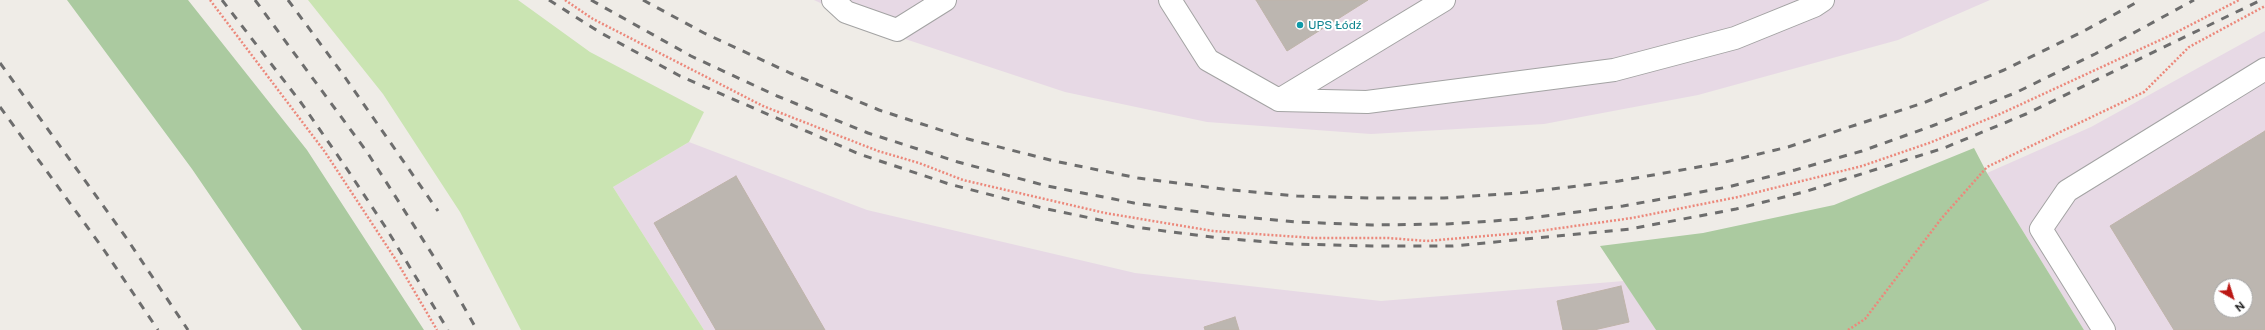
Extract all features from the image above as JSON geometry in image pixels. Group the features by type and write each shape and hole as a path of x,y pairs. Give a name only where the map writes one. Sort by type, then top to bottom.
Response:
{"lane":[{"path":"833,0 846,12 896,30 945,0"},
{"path":"1170,0 1208,60 1279,100 1367,102 1614,70 1735,38 1814,6 1823,0"},
{"path":"1279,100 1444,0"},
{"path":"2104,330 2041,229 2067,191 2265,69"}],"path":[{"path":"210,0 325,152 396,260 437,330"},
{"path":"565,0 593,19 763,106 878,150 919,163 963,180 1105,213 1213,231 1314,238 1388,238 1427,241 1532,232 1632,218 1738,198 1862,166 1929,143 2000,114 2171,35 2239,0"},
{"path":"1848,330 1865,319 1940,219 1986,167 2144,92 2189,46 2265,6"}],"shaded area":[{"path":"814,0 1990,0 1898,40 1698,95 1544,124 1371,134 1207,122 1065,92 875,29"},
{"path":"2265,31 2265,330 2084,330 1987,173 2091,127"},
{"path":"689,142 867,210 1135,273 1381,301 1624,281 1656,330 704,330 613,187"}],"green space":[{"path":"67,0 188,0 307,150 424,330 302,330 192,169"},
{"path":"308,0 518,0 590,52 704,112 689,142 613,187 704,330 521,330 460,212 383,94"},
{"path":"1974,148 1987,173 2084,330 1656,330 1600,246 1703,233 1834,205"}],"building":[{"name":"UPS Łódź","path":"1256,0 1368,0 1287,51"},
{"path":"2265,131 2265,330 2174,330 2110,226"},
{"path":"736,176 825,330 716,330 654,223"},
{"path":"1621,286 1629,322 1594,330 1563,330 1557,301"},
{"path":"1235,317 1239,330 1205,330 1204,327"}],"railway":[{"path":"222,0 302,104 345,166 386,228 448,330"},
{"path":"255,0 367,152 448,279 477,330"},
{"path":"288,0 342,73 438,211"},
{"path":"549,0 601,33 680,76 859,154 949,184 1042,208 1134,227 1219,238 1293,244 1372,246 1453,246 1630,229 1736,209 1804,192 1944,148 2026,114 2261,0"},
{"path":"591,0 691,56 777,96 868,133 958,162 1047,186 1134,203 1222,215 1297,222 1372,225 1447,224 1522,219 1623,206 1728,187 1795,170 1862,151 1932,126 2015,93 2095,54 2194,0"},
{"path":"643,0 704,33 790,73 879,110 968,139 1054,161 1138,178 1223,189 1297,196 1370,198 1444,198 1519,193 1619,181 1721,163 1788,147 1923,103 2004,70 2082,32 2141,0"},
{"path":"0,63 125,236 188,330"},
{"path":"0,107 104,250 158,330"}],"place":[{"name":"UPS Łódź","path":"1300,25"}]}
